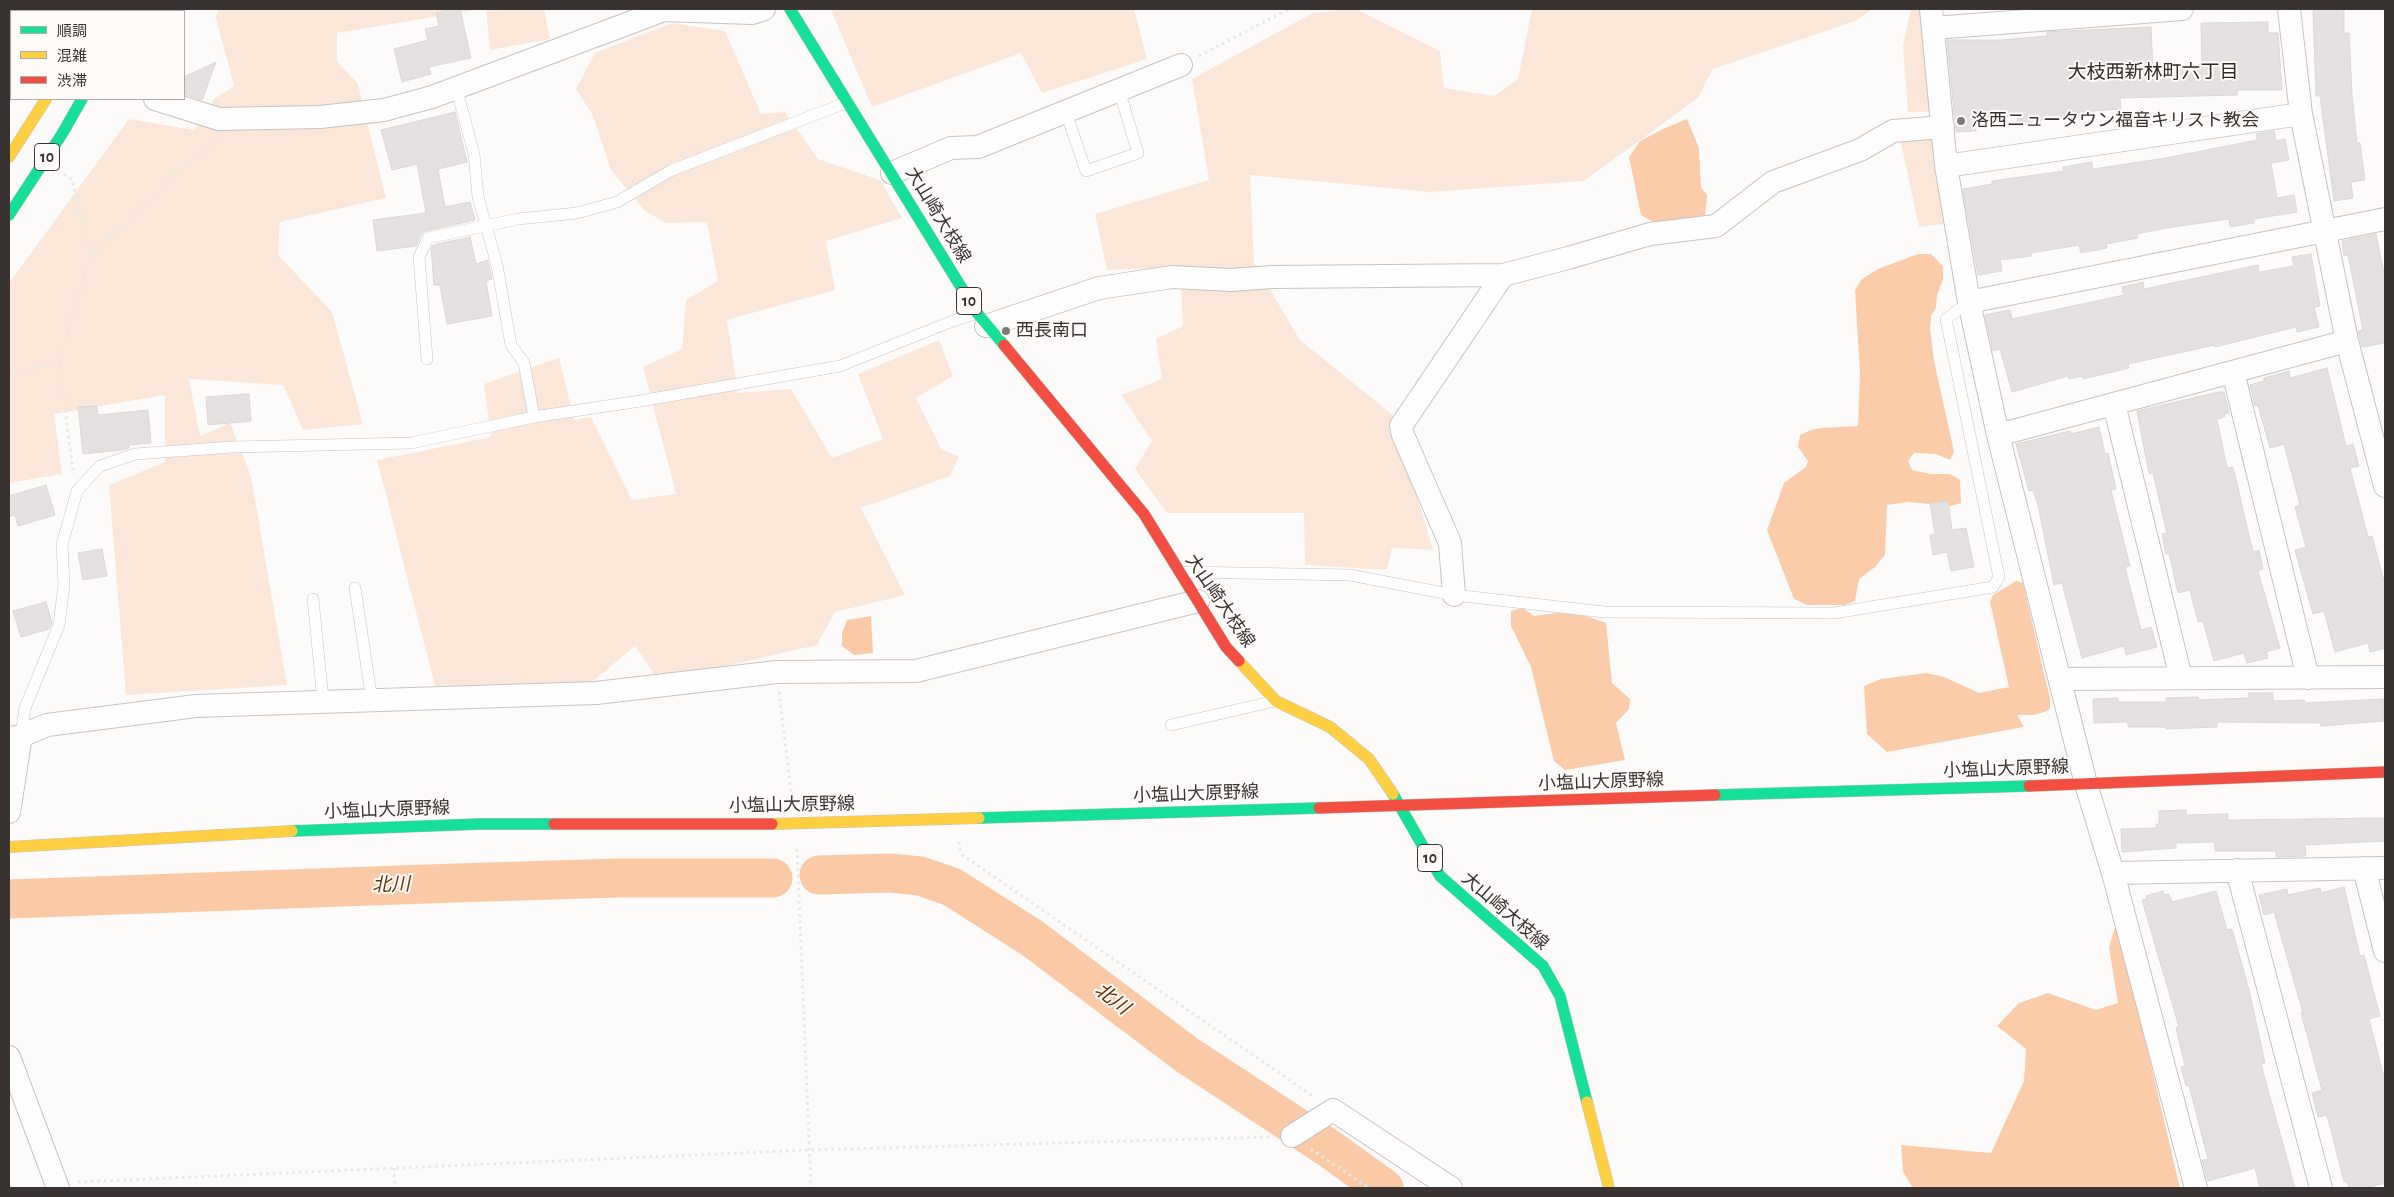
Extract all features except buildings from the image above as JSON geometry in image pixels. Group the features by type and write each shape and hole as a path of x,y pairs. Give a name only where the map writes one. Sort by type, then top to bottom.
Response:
{"main road":[{"name":"大山崎大枝線","path":"790,9 981,320 1144,514 1226,647 1276,701 1330,727 1369,759 1401,806 1440,876 1543,966 1560,996 1610,1188"},
{"name":"10","path":"9,157 45,100"},
{"name":"10","path":"9,215 81,100"},
{"name":"小塩山大原野線","path":"9,847 294,831 481,824 795,824 2086,784 2385,772"}],"street":[{"path":"158,100 219,119 320,117 384,110 432,97 664,10 752,13 764,9"},
{"path":"2182,9 1932,18 1946,166 1969,302 1998,435 2086,784 2113,873 2196,1188"},
{"path":"2289,9 2301,114 2346,342 2385,486"},
{"path":"892,173 951,148 978,146 1181,65"},
{"path":"1946,166 2301,114"},
{"path":"981,320 1099,288 1172,277 1231,280 1272,277 1503,275 1650,234 1716,226 1773,182 1860,150 1893,130 1943,127"},
{"path":"1969,302 2385,219"},
{"path":"1454,595 1450,543 1403,435 1401,426 1503,275"},
{"path":"1998,435 2346,342"},
{"path":"2233,372 2308,678"},
{"path":"2114,404 2180,678"},
{"path":"9,812 15,737 47,725 196,706 322,700 372,701 596,693 777,672 916,671 1198,601"},
{"path":"2061,679 2385,677"},
{"path":"2113,873 2375,868 2385,951"},
{"path":"2237,870 2320,1188"},
{"path":"9,1057 58,1186"},
{"path":"1292,1136 1334,1110 1451,1188"}],"lane":[{"path":"456,87 474,154 478,197 497,266 511,345 524,364 534,417"},
{"path":"1065,110 1086,171 1138,153 1119,90"},
{"path":"426,359 419,257 428,238 518,219 577,213 617,202 672,170 848,102"},
{"path":"1178,572 1350,575 1454,595 1604,612 1834,613 1993,587 1999,577 1946,319 1969,302"},
{"path":"15,737 59,625 64,584 62,545 77,491 100,466 136,454 233,446 411,443 534,417 640,401 840,366 953,320 981,320"},
{"path":"355,588 372,701"},
{"path":"313,599 322,700"},
{"path":"1171,724 1276,701"}],"path":[{"path":"1181,65 1285,11 1295,9"},
{"path":"90,256 122,228 184,165 220,138 232,119"},
{"path":"45,159 72,180 90,256 59,361 77,491"},
{"path":"9,376 59,361"},
{"path":"777,672 795,824 811,1188"},
{"path":"956,819 961,854 1334,1110"},
{"path":"58,1186 394,1168 809,1150 1292,1136 1369,1188"},
{"path":"394,1168 395,1188"}],"shaded area":[{"path":"218,9 482,9 337,33 337,61 358,84 386,198 280,222 278,255 332,312 363,424 303,430 283,385 189,379 200,436 230,423 251,476 287,685 126,695 109,485 165,462 165,395 54,414 62,474 9,483 9,283 129,119 194,130 214,99 234,86 216,18"},
{"path":"486,9 544,9 550,39 490,50"},
{"path":"1134,9 1147,59 1042,93 1021,53 872,107 831,10"},
{"path":"1356,9 1440,51 1444,88 1494,96 1518,79 1532,9 1873,9 1855,21 1713,69 1698,98 1584,181 1430,192 1250,175 1254,263 1300,340 1393,415 1433,550 1392,548 1387,570 1305,565 1304,513 1167,513 1135,469 1152,441 1121,395 1162,379 1156,339 1183,326 1180,267 1107,270 1095,214 1209,180 1192,79 1313,13"},
{"path":"1911,9 1928,9 1937,112 1908,112 1903,45"},
{"path":"672,23 725,31 761,114 785,112 818,159 880,180 902,218 826,241 835,290 727,320 738,393 791,389 832,458 883,439 858,374 939,340 953,376 916,398 941,449 959,457 950,476 861,508 905,595 835,612 817,645 708,670 654,674 635,646 592,682 435,686 377,460 491,437 484,384 559,358 574,420 591,417 632,500 676,494 643,367 682,349 686,300 718,281 707,222 666,223 645,211 611,170 592,114 576,89 595,53"},
{"path":"1687,119 1699,148 1701,187 1707,195 1705,216 1678,224 1660,226 1641,215 1629,157 1640,141"},
{"path":"1939,131 1951,223 1919,227 1899,134"},
{"path":"1918,254 1931,254 1943,266 1943,279 1937,295 1936,308 1931,316 1930,329 1934,361 1954,452 1950,460 1936,454 1914,453 1908,461 1912,470 1931,474 1950,474 1960,480 1961,503 1951,506 1908,502 1887,505 1885,555 1875,567 1859,579 1855,601 1845,605 1807,605 1794,599 1767,530 1784,483 1806,467 1808,461 1798,447 1800,435 1821,428 1858,426 1860,373 1855,290 1862,279 1878,269"},
{"path":"2016,581 2023,583 2050,698 2050,708 2047,711 2034,715 2017,715 2024,727 1887,752 1867,734 1864,686 1881,679 1926,673 1944,677 1979,693 2009,687 1990,602 1993,595"},
{"path":"1523,608 1534,616 1557,613 1583,615 1606,623 1612,683 1630,699 1629,709 1616,723 1625,760 1565,770 1554,761 1531,667 1511,626 1511,611"},
{"path":"871,616 873,653 854,655 842,646 842,633 847,620"},
{"path":"2117,921 2180,1188 1913,1188 1903,1172 1901,1145 1991,1153 2024,1081 2026,1049 1997,1026 2019,1003 2048,993 2096,1010 2118,1003 2109,947"}],"waterway":[{"name":"北川","path":"819,875 890,873 920,876 952,887 1032,938 1187,1055 1327,1147 1384,1188"},
{"name":"北川","path":"9,899 619,878 773,878"}],"traffic: fast":[{"path":"790,9 977,313 1004,345"},
{"path":"9,215 62,134 81,100"},
{"path":"1715,795 2029,786"},
{"path":"1393,794 1440,876 1543,966 1560,996 1587,1102"},
{"path":"979,818 1319,808"},
{"path":"292,831 481,824 554,824"}],"traffic: slow":[{"path":"9,157 45,100"},
{"path":"1239,661 1276,701 1330,727 1369,759 1393,794"},
{"path":"772,824 979,818"},
{"path":"9,847 292,831"},
{"path":"1587,1102 1609,1188"}],"traffic: jam":[{"path":"1004,345 1144,514 1226,647 1239,661"},
{"path":"2029,786 2385,772"},
{"path":"1319,808 1715,795"},
{"path":"554,824 772,824"}],"place":[{"name":"洛西ニュータウン福音キリスト教会","path":"1961,121"},
{"name":"西長南口","path":"1006,331"}],"district":[{"name":"大枝西新林町六丁目","path":"2153,72"}]}
